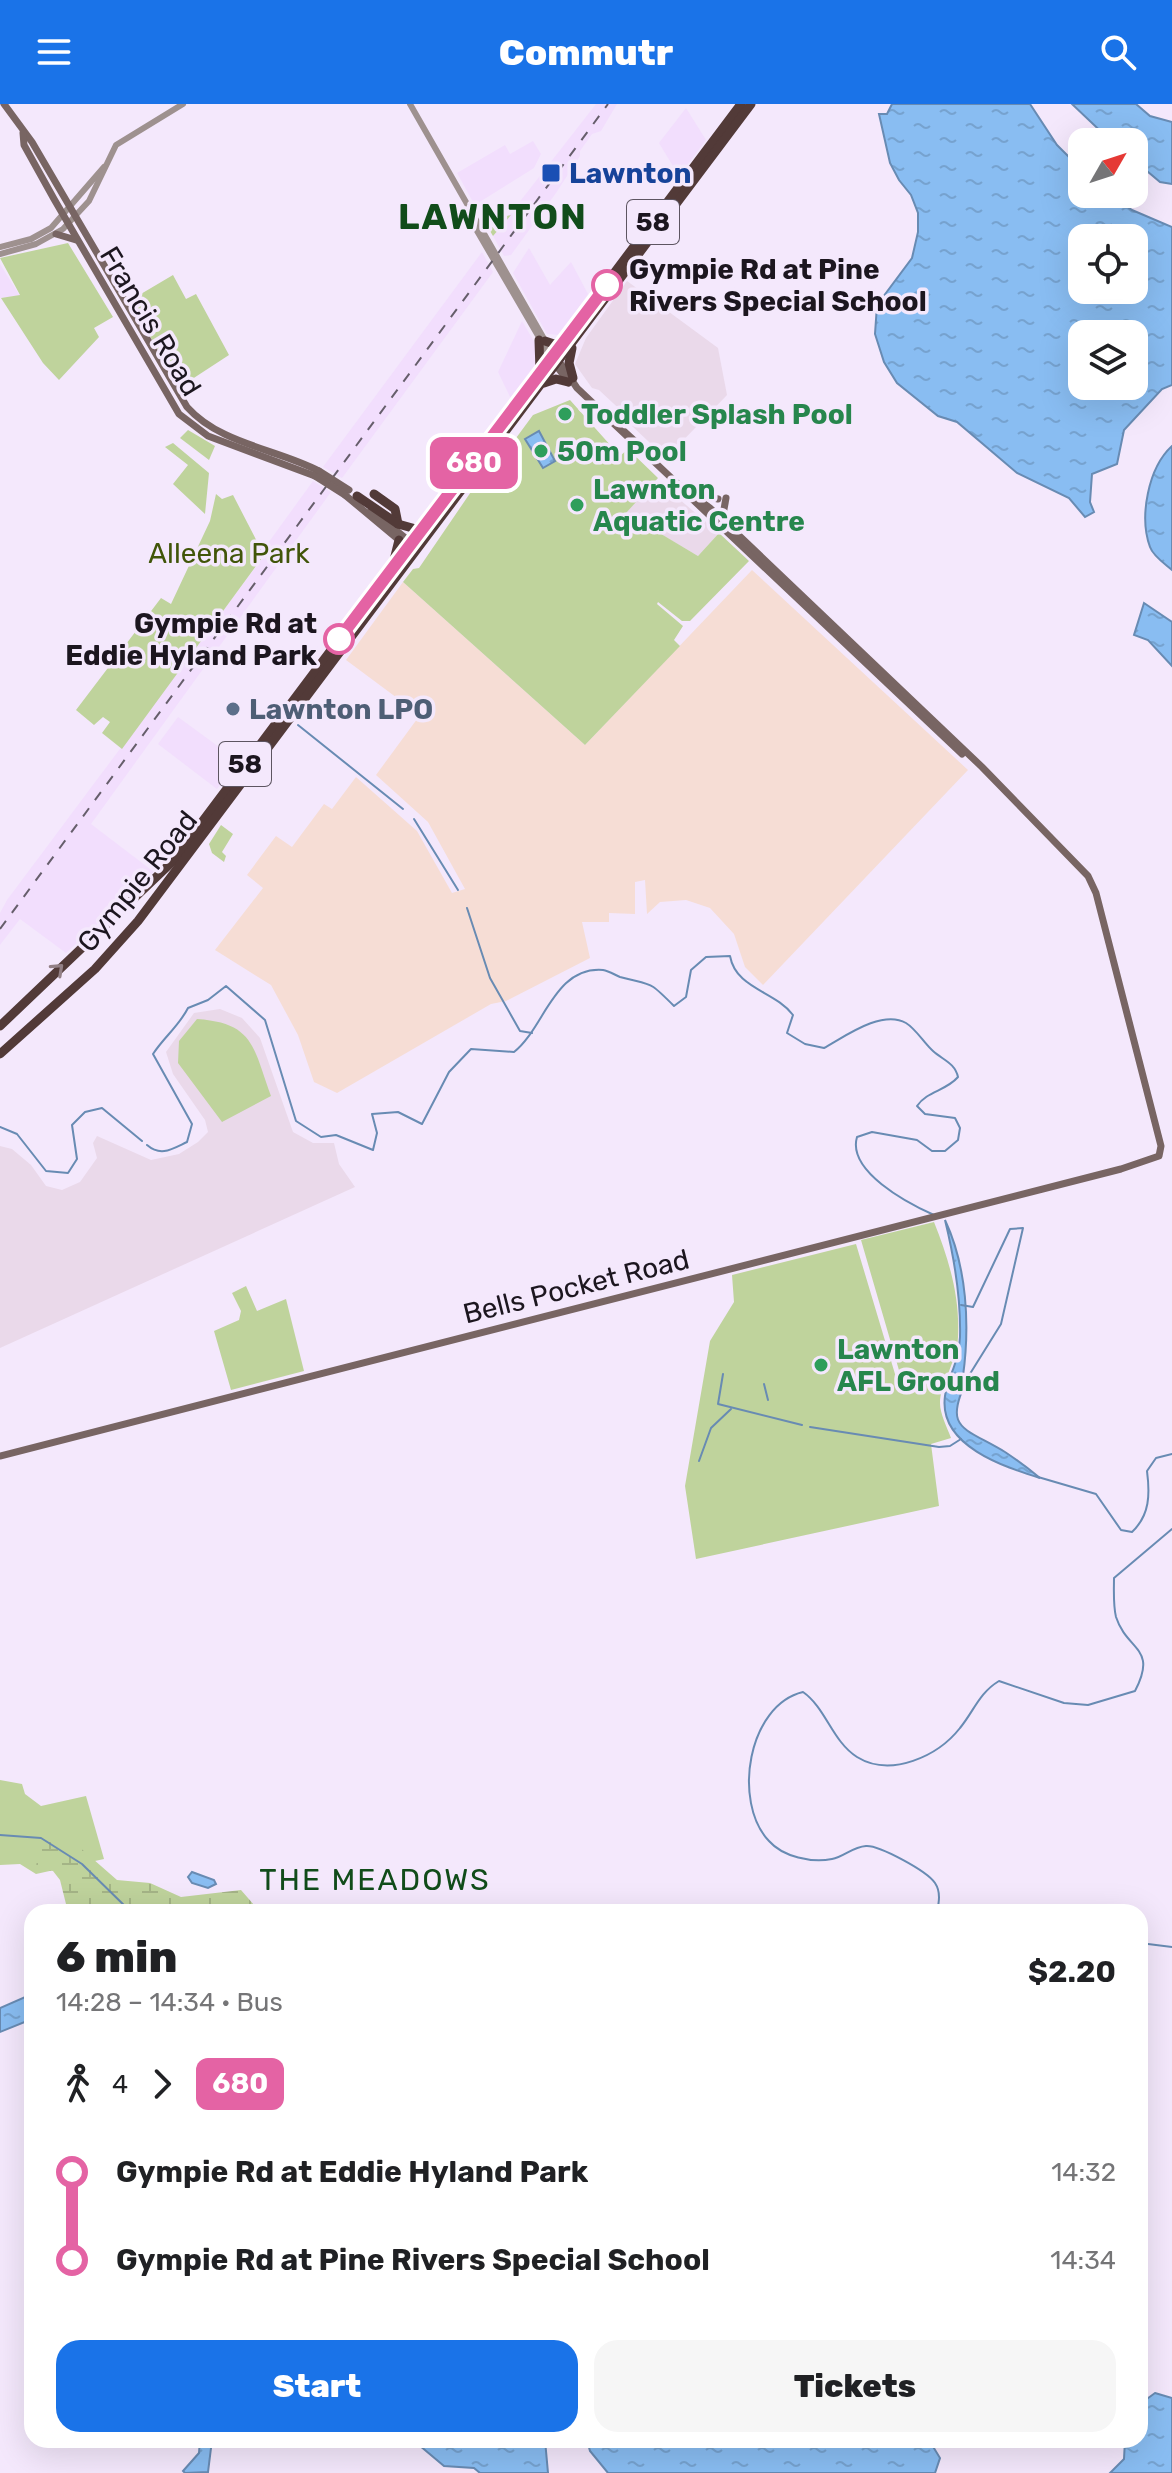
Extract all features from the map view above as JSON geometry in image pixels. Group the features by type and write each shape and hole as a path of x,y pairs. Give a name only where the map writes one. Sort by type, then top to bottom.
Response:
{"highway":[{"name":"Gympie Road","path":"0,1054 95,969 139,924 741,104"},
{"name":"Gympie Road","path":"569,342 751,104"},
{"path":"542,340 556,344 569,342 573,383 542,379 542,340"},
{"name":"Gympie Road","path":"0,1026 172,862 387,577 414,548 423,531 542,379"},
{"path":"350,494 398,524 423,531"},
{"path":"374,494 395,509 398,524"},
{"path":"387,577 399,540"},
{"path":"122,911 133,915 139,924"}],"main road":[{"name":"Francis Road","path":"4,104 32,142 167,377 192,413 218,432 276,451 350,494 414,548"},
{"name":"Francis Road","path":"23,133 24,145 80,244 166,395 185,419 215,438 317,474"},
{"path":"56,234 68,235 80,244"},
{"path":"556,360 573,383 636,449 668,474 927,723 988,775"},
{"path":"678,484 693,493 722,520 988,775"},
{"path":"693,493 722,499 722,520"},
{"name":"Francis Road","path":"350,494 399,540 414,548"},
{"name":"Bells Pocket Road","path":"0,1456 1153,1161 1160,1155 1094,886 1081,867 988,775"}],"street":[{"path":"0,247 46,232 71,208 121,140 183,104"},
{"path":"410,104 472,215 473,224 556,360"},
{"path":"0,254 36,244 69,224 93,195 104,167"}],"shaded area":[{"path":"596,104 617,104 601,131 592,134 580,151 580,156 556,193 511,255 504,256 493,236"},
{"path":"686,108 706,140 679,176 659,143"},
{"path":"533,141 541,154 534,168 478,203 473,202 457,173 505,145 510,154"},
{"path":"529,248 550,285 571,262 588,294 560,335 547,334 513,273"},
{"path":"482,252 493,272 342,478 323,467"},
{"path":"0,264 20,296 0,298"},
{"path":"627,281 718,348 727,395 666,458 631,425 627,416 599,390 592,388 575,364 586,338"},
{"path":"522,321 535,343 536,364 512,401 498,372"},
{"path":"313,481 331,492 91,824 154,872 66,953 20,919 0,945 0,913 7,900 264,556 263,550"},
{"path":"659,482 719,533 698,556 625,513 653,483"},
{"path":"752,570 968,770 763,985 745,967 734,934 710,908 686,900 660,902 647,914 645,880 635,882 635,914 609,913 609,922 582,922 590,958 506,1001 491,1004 337,1093 314,1082 298,1035 271,985 215,950 263,888 247,875 276,836 292,847 324,804 332,809 356,777 417,831 452,893 465,889 428,822 376,775 420,715 346,660 403,582 585,745"},
{"path":"178,717 238,761 217,789 158,744"},
{"path":"220,1009 242,1018 260,1038 293,1132 313,1143 334,1143 339,1164 355,1187 0,1348 0,1146 12,1149 31,1165 46,1186 62,1190 80,1182 97,1158 93,1143 97,1136 151,1160 179,1154 208,1132 205,1120 173,1074 166,1052 194,1013"}],"green space":[{"path":"491,213 502,217 511,215 493,236 483,219"},
{"path":"68,243 113,317 94,328 99,337 59,380 43,363 1,298 20,295 0,258"},
{"path":"173,275 186,299 196,294 229,355 180,387 129,301"},
{"path":"570,400 620,456 628,449 658,478 626,513 698,556 719,533 749,561 690,621 682,621 658,602 683,626 674,640 680,646 585,745 403,582 413,569 419,568 477,483 488,476 533,415"},
{"path":"188,430 215,446 209,460 180,438"},
{"path":"173,443 209,473 205,514 173,484 188,465 165,447"},
{"name":"Alleena Park","path":"216,494 222,499 233,495 264,555 122,749 102,733 110,722 103,717 94,725 76,710 161,598 171,604 210,521"},
{"path":"221,825 233,834 222,852 226,856 224,862 212,853 209,844"},
{"path":"197,1019 216,1021 241,1032 255,1052 271,1096 222,1122 178,1063 179,1041"},
{"path":"934,1222 952,1278 958,1322 957,1346 940,1403 951,1438 931,1444 939,1506 696,1559 685,1486 710,1341 734,1302 732,1275 856,1244 898,1384 903,1384 861,1240"},
{"path":"246,1286 257,1311 286,1299 304,1371 231,1390 214,1331 239,1320 241,1311 232,1293"},
{"path":"0,1780 22,1784 25,1794 41,1806 86,1796 104,1859 36,1874 20,1864 0,1865"},
{"path":"41,1830 77,1845 117,1880 150,1883 181,1897 241,1890 253,1904 66,1904 60,1880 53,1871 36,1867"}],"water":[{"path":"892,104 1030,104 1068,156 1068,208 1129,208 1172,227 1172,385 1162,389 1124,430 1117,464 1092,474 1090,502 1094,512 1085,517 1069,498 1017,473 957,422 938,416 897,383 884,362 875,334 877,305 912,258 918,232 918,213 911,195 890,163 879,114 887,114"},
{"path":"1072,104 1136,104 1150,116 1172,122 1172,184 1160,182 1148,172 1148,128 1097,128"},
{"name":"50m Pool","path":"539,431 555,461 543,468 525,439"},
{"path":"1172,446 1172,570 1152,550 1145,522 1152,480"},
{"path":"1144,603 1172,622 1172,666 1148,640 1134,635"},
{"path":"945,1220 958,1257 965,1296 963,1376 969,1376 957,1407 957,1417 968,1431 1005,1452 1040,1478 1009,1468 977,1452 952,1428 946,1413 945,1396 958,1354 960,1322 956,1278"},
{"path":"192,1872 214,1880 216,1884 208,1888 192,1883 188,1877"},
{"path":"24,1998 24,2022 0,2032 0,2008"},
{"path":"1155,2393 1172,2398 1172,2473 1110,2473 1124,2459 1125,2448 1148,2448 1148,2398"},
{"path":"199,2448 211,2448 208,2472 185,2473 183,2471 199,2453"},
{"path":"423,2448 546,2448 548,2473 480,2473 474,2468 444,2466"},
{"path":"589,2448 934,2448 940,2458 935,2473 608,2473"}],"waterway":[{"path":"298,725 403,809"},
{"path":"414,819 458,890"},
{"path":"467,908 490,978 520,1031 532,1033"},
{"path":"147,1145 157,1151 167,1151 187,1142 192,1124 153,1054 188,1008 208,1000 226,986 265,1020 296,1121 321,1137 336,1135 373,1150 377,1133 372,1114 398,1112 422,1124 449,1072 471,1049 514,1052 534,1029 561,988 573,978 586,971 603,970 650,985 674,1006 686,997 691,970 706,957 730,956 740,976 793,1015 787,1033 805,1044 824,1048 864,1026 886,1019 896,1020 910,1026 954,1068 958,1077 917,1106 925,1114 955,1118 960,1128 958,1140 945,1151 932,1151 917,1140 872,1132 857,1137 856,1150 870,1173 895,1194 934,1215"},
{"path":"0,1127 17,1134 46,1171 68,1173 77,1159 72,1125 85,1112 102,1108 142,1141"},
{"path":"961,1305 973,1307 1010,1229 1023,1228 1001,1324 968,1377"},
{"path":"723,1374 718,1404 802,1425"},
{"path":"764,1384 768,1400"},
{"path":"699,1461 711,1428 731,1409"},
{"path":"810,1427 939,1447 950,1446 961,1439"},
{"path":"1038,1477 1096,1494 1121,1530 1132,1532 1142,1519 1147,1504 1147,1471 1156,1458 1172,1454"},
{"path":"938,1904 937,1886 930,1878 881,1850 866,1846 836,1858 816,1860 790,1855 769,1841 758,1824 751,1803 749,1780 758,1735 769,1715 784,1701 803,1692 818,1707 848,1750 870,1763 884,1765 913,1761 939,1747 951,1738 982,1697 999,1681 1064,1703 1088,1705 1135,1691 1141,1677 1142,1657 1116,1617 1114,1578 1172,1529"},
{"path":"0,1835 41,1838 82,1864 123,1904"},
{"path":"1148,1944 1172,1947"}],"railway":[{"path":"0,929 608,104"}],"bus line":[{"name":"680","path":"339,639 607,285"}],"place":[{"name":"Lawnton","path":"551,173"},
{"name":"Gympie Rd at Pine Rivers Special School","path":"607,285"},
{"name":"Toddler Splash Pool","path":"565,414"},
{"name":"50m Pool","path":"541,451"},
{"name":"Lawnton Aquatic Centre","path":"577,505"},
{"name":"Gympie Rd at Eddie Hyland Park","path":"339,639"},
{"name":"Lawnton LPO","path":"233,709"},
{"name":"Lawnton AFL Ground","path":"821,1365"}],"district":[{"name":"LAWNTON","path":"493,216"},
{"name":"THE MEADOWS","path":"375,1880"}]}
